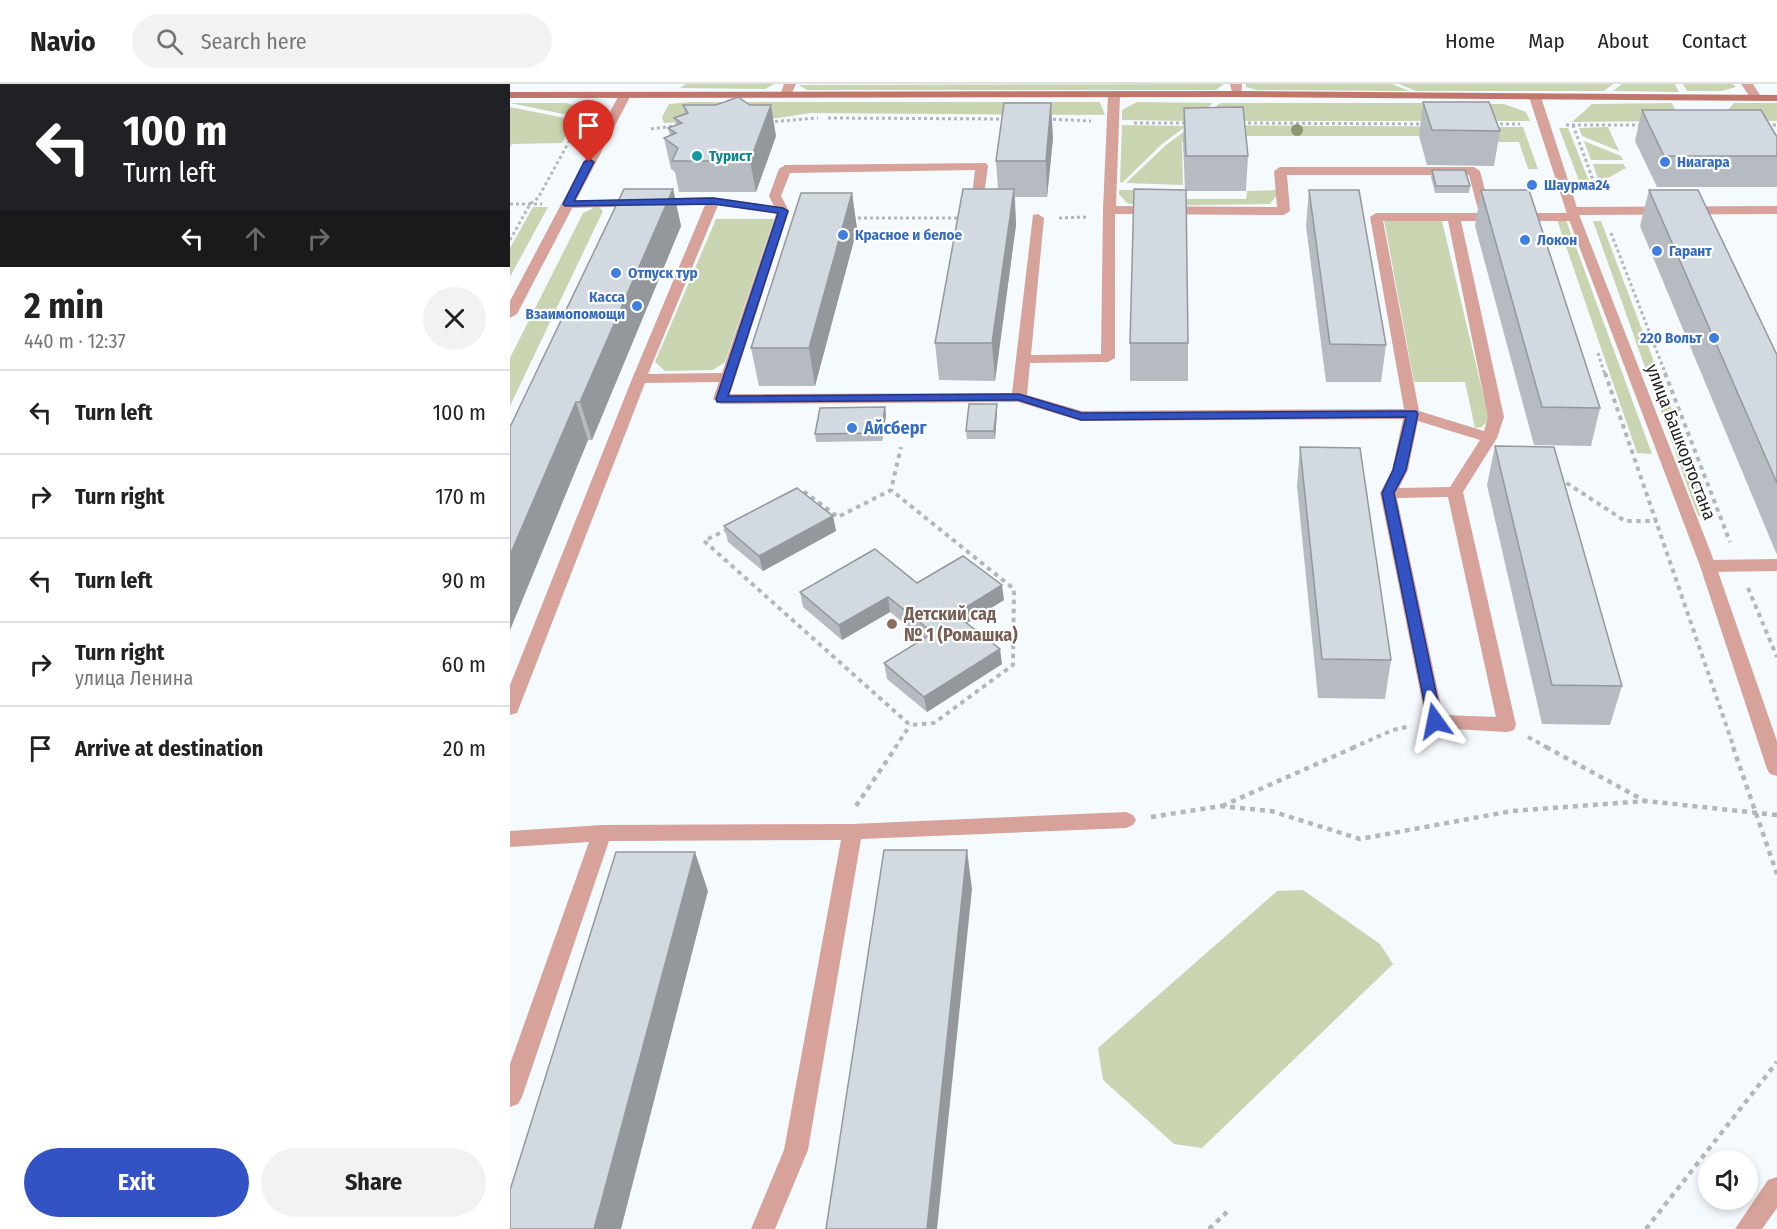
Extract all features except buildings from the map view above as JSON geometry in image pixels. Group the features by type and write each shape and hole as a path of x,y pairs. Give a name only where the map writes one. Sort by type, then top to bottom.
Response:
{"main road":[{"path":"510,95 628,89 1114,95 1236,89 1535,97 1777,98"}],"street":[{"path":"1747,84 1756,98"},
{"path":"510,314 628,89"},
{"path":"1023,359 1108,358 1109,213 1114,95"},
{"name":"улица Башкортостана","path":"1535,97 1573,214 1708,566 1777,769"},
{"path":"978,195 982,166 785,169 775,196 783,211 721,399 1019,397 1081,416 1412,414 1489,438"},
{"path":"1109,213 1284,211 1280,171 1474,171 1486,217"},
{"path":"568,204 713,201 783,211"},
{"path":"510,708 639,379 713,201"},
{"path":"1454,217 1496,417 1489,438 1455,492 1507,725 1435,721 1388,493 1400,470 1412,414 1376,217 1454,217 1486,217 1602,211 1777,210"},
{"path":"1705,211 1714,229"},
{"path":"1019,397 1038,218"},
{"path":"639,379 728,377"},
{"path":"1388,493 1455,492"},
{"path":"1708,566 1777,565"},
{"path":"510,839 602,833 852,832 1125,820"},
{"path":"763,1229 796,1150 852,832"},
{"path":"510,1096 602,833"},
{"path":"1747,1229 1777,1188"}],"path":[{"path":"766,122 816,118 1012,119"},
{"path":"1047,119 1113,123 1196,123"},
{"path":"510,240 530,204 538,198 581,120"},
{"path":"1243,123 1431,124"},
{"path":"1490,124 1652,125"},
{"path":"1573,124 1596,185 1602,211 1739,566 1777,657"},
{"path":"1766,125 1777,125"},
{"path":"651,129 681,126"},
{"path":"1038,218 1109,213"},
{"path":"852,218 968,218"},
{"path":"1598,352 1777,874"},
{"path":"792,495 802,490 838,517 891,490 901,447"},
{"path":"1556,476 1625,521 1657,521"},
{"path":"734,526 704,541 910,725 934,723 1013,665 1014,589 891,490"},
{"path":"1221,806 1393,730 1435,721"},
{"path":"852,832 856,804 910,725"},
{"path":"1507,725 1646,801"},
{"path":"1125,820 1221,806 1271,811 1360,839 1512,811 1646,801 1758,815 1777,815"},
{"path":"1646,1229 1777,1062"},
{"path":"1209,1229 1227,1212"}],"green space":[{"path":"686,84 774,84 765,89 680,88"},
{"path":"1224,84 1216,90 807,90 799,85"},
{"path":"1246,84 1392,84 1409,91 1257,90 1246,87"},
{"path":"1399,84 1613,84 1604,91 1416,91"},
{"path":"1622,84 1675,84 1679,92 1613,91"},
{"path":"1683,84 1733,84 1736,87 1722,91 1687,91"},
{"path":"740,102 733,120 664,123 662,117 669,104"},
{"path":"748,102 1100,102 1105,115 810,113 779,118 741,119"},
{"path":"1137,102 1213,103 1193,121 1122,120 1122,110"},
{"path":"510,103 566,103 595,111 593,116 568,115"},
{"path":"1220,103 1440,103 1483,121 1200,121"},
{"path":"1672,103 1680,121 1572,122 1592,104"},
{"path":"1734,103 1777,103 1777,121 1719,120"},
{"path":"1449,104 1504,104 1526,112 1530,121 1491,121"},
{"path":"510,107 575,120 562,143 512,144 510,147"},
{"path":"1122,125 1186,126 1161,145 1122,183 1120,182"},
{"path":"1193,125 1523,127 1538,169 1528,169 1519,142 1487,142 1484,136 1218,136 1218,141 1182,142 1183,185 1126,183 1166,145"},
{"path":"1608,127 1619,151 1582,136 1579,128"},
{"path":"1559,128 1568,128 1591,186 1581,186"},
{"path":"1584,141 1621,156 1623,160 1591,160"},
{"path":"1593,164 1623,164 1626,168 1599,183"},
{"path":"1119,190 1166,190 1165,199 1246,199 1247,191 1277,190 1277,195 1270,204 1141,206 1127,203 1119,194"},
{"path":"598,206 603,211 510,406 510,358 583,213"},
{"path":"533,207 548,207 510,277 510,248"},
{"path":"716,219 774,219 725,362 713,370 665,371 655,362"},
{"path":"1384,220 1442,221 1489,419 1482,427 1475,428 1465,382 1414,382"},
{"path":"1557,220 1566,220 1652,454 1637,453"},
{"path":"1593,221 1601,221 1712,516 1698,516"},
{"path":"1303,890 1380,944 1393,964 1202,1148 1174,1144 1103,1080 1098,1048 1277,891"}],"place":[{"name":"Турист","path":"697,156"},
{"name":"Ниагара","path":"1665,162"},
{"name":"Шаурма24","path":"1532,185"},
{"name":"Красное и белое","path":"843,235"},
{"name":"Локон","path":"1525,240"},
{"name":"Гарант","path":"1657,251"},
{"name":"Отпуск тур","path":"616,273"},
{"name":"Касса Взаимопомощи","path":"637,306"},
{"name":"220 Вольт","path":"1714,338"},
{"name":"Айсберг","path":"852,428"},
{"name":"Детский сад № 1 (Ромашка)","path":"892,624"}],"route":[{"path":"589,162 568,204 615,201 713,201 783,211 721,399 1019,397 1081,416 1412,414 1400,470 1388,493 1435,721"}]}
